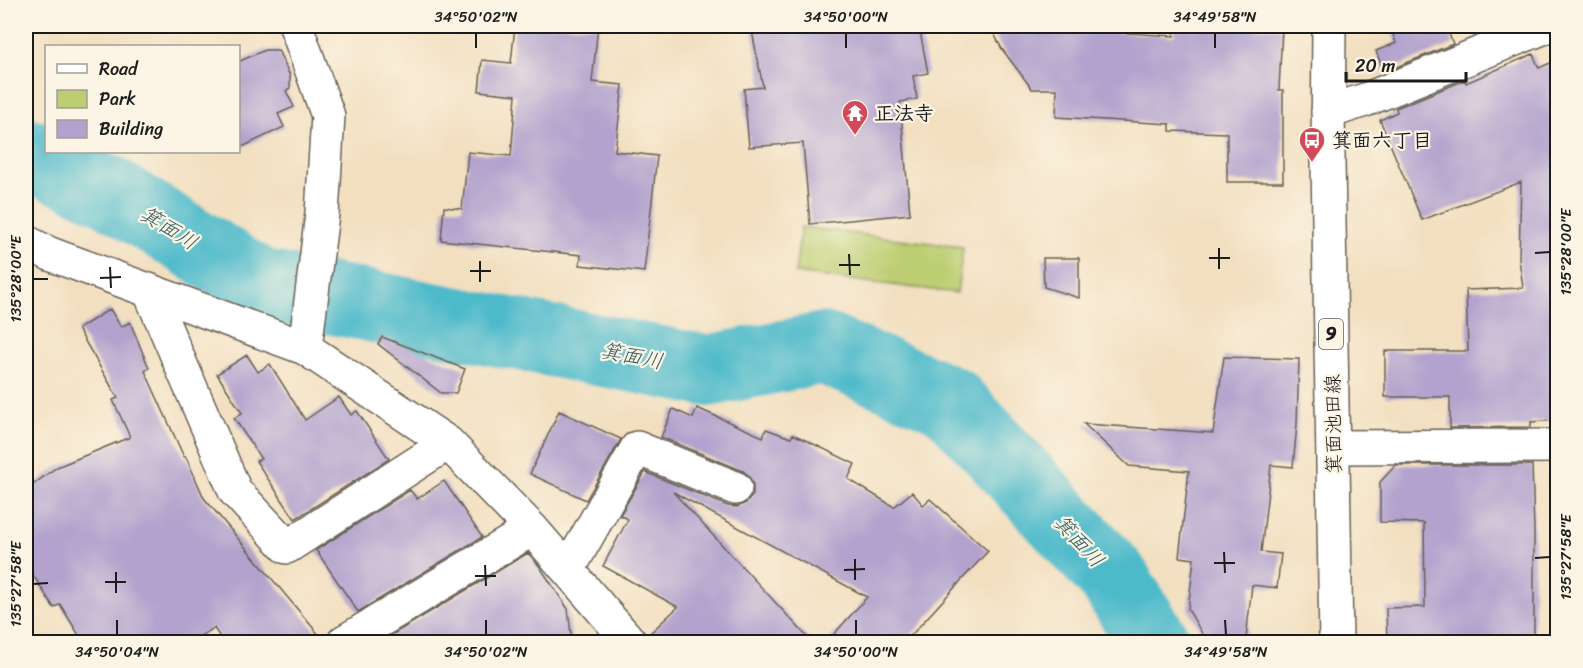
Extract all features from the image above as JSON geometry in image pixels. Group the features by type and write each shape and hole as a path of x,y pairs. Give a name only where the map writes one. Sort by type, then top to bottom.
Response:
{"street":[{"path":"296,26 328,116 322,214 305,348"},
{"name":"箕面池田線","path":"1329,26 1328,112 1336,642"},
{"path":"1328,112 1365,100 1547,26"},
{"path":"26,242 50,254 305,348 448,443 532,529 630,642"},
{"path":"149,290 235,491 287,547 448,443"},
{"path":"1333,447 1557,446"},
{"path":"568,570 637,448 735,488"},
{"path":"344,642 532,529"}],"green space":[{"path":"801,227 963,247 957,293 795,273"}],"building":[{"path":"515,26 598,26 592,82 623,85 615,151 657,156 644,272 580,265 581,255 441,240 444,207 462,209 468,152 511,156 516,95 479,91 482,60 511,63"},
{"path":"751,26 919,26 928,73 913,76 917,99 900,102 910,214 810,224 803,143 749,147 744,89 763,87"},
{"path":"990,26 1174,36 1174,27 1237,30 1237,27 1282,28 1279,90 1283,90 1283,182 1227,182 1227,133 1170,131 1170,124 1056,117 1057,89 1032,89 1002,49"},
{"path":"1390,26 1446,26 1453,44 1384,72 1376,51 1396,43"},
{"path":"265,50 278,50 290,76 290,88 286,91 294,107 278,114 284,127 240,148 240,61"},
{"path":"1533,54 1539,68 1557,60 1557,420 1531,422 1531,427 1450,428 1450,397 1385,397 1385,351 1468,351 1466,290 1523,288 1519,259 1521,182 1422,220 1380,120 1397,112 1396,108 1465,80 1466,83"},
{"path":"1043,258 1079,258 1079,298 1044,287"},
{"path":"110,309 121,327 130,322 149,368 145,371 204,498 325,642 223,642 214,628 190,642 83,642 60,604 54,608 26,564 26,490 57,467 130,437 113,400 118,398 78,329"},
{"path":"382,337 465,369 456,393 441,393 378,344"},
{"path":"247,355 258,372 270,364 305,420 339,397 351,415 357,411 389,459 295,519 256,461 261,459 234,418 242,413 217,374"},
{"path":"1224,357 1299,359 1297,424 1293,467 1271,465 1261,552 1281,554 1277,588 1252,585 1246,639 1236,638 1235,642 1207,642 1188,609 1194,559 1179,557 1189,471 1129,466 1084,424 1213,433"},
{"path":"697,408 763,437 766,429 791,438 793,434 855,464 848,479 894,507 912,492 923,505 930,499 988,551 905,642 827,642 867,597 673,492 812,642 648,642 647,636 678,607 603,566 628,519 620,515 645,472 728,506 737,507 746,503 753,495 753,485 749,476 743,471 661,437 673,409 693,418"},
{"path":"559,411 621,439 586,500 530,474"},
{"path":"1396,465 1532,465 1534,642 1387,642 1386,608 1425,607 1424,523 1380,522 1380,482"},
{"path":"444,481 482,537 358,612 316,550 410,490 417,499"},
{"path":"528,553 568,609 572,642 380,642"}],"waterway":[{"name":"箕面川","path":"26,153 109,191 261,285 707,371 823,348 950,401 1112,576 1154,642"}],"place":[{"name":"正法寺","path":"855,136"},
{"name":"箕面六丁目","path":"1312,163"}]}
